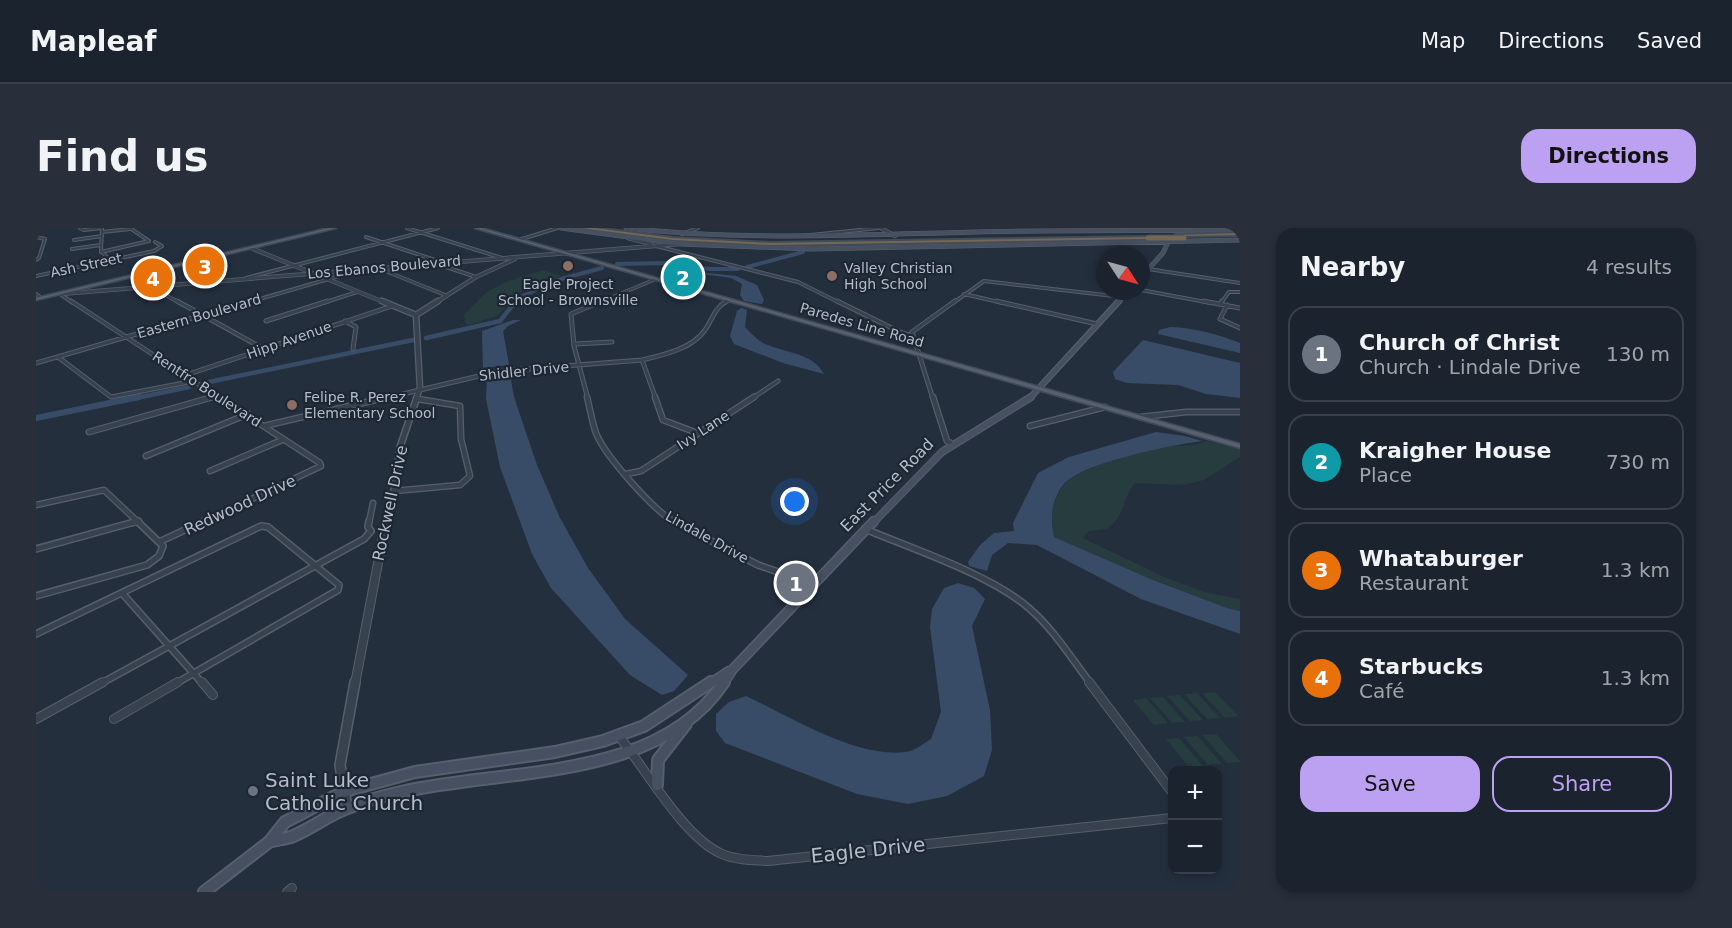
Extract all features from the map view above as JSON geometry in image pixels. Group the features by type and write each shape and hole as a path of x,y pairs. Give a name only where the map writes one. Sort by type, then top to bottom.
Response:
{"highway":[{"path":"577,228 623,236 713,245"},
{"path":"582,228 673,239 770,244 1106,239"},
{"path":"604,228 701,237 741,237"},
{"path":"604,228 678,237 754,240 1017,237 1143,232 1240,237"},
{"path":"946,248 1106,239 1143,232 1185,240 1240,237"},
{"path":"847,237 1017,237"}],"main road":[{"path":"251,248 326,228"},
{"path":"37,297 75,291 334,228"},
{"name":"Paredes Line Road","path":"477,228 1240,446"},
{"path":"559,228 681,244 811,249 946,248 1143,232 1175,246"},
{"path":"626,228 682,234 801,238 1176,233"},
{"path":"1143,232 1168,242"},
{"path":"1143,232 1175,246"},
{"path":"1176,233 1165,232 1180,239 1193,241"},
{"path":"37,297 295,236"},
{"path":"1150,267 1163,253 1185,240 1240,237"},
{"path":"1163,253 1168,242"},
{"path":"194,262 244,248"},
{"name":"East Price Road","path":"269,842 291,837 347,808 422,787 584,764 632,751 690,719 715,696 733,669 933,460 952,444 1012,411 1039,388 1119,300"},
{"name":"East Price Road","path":"204,892 269,842 285,822 345,790 415,772 555,752 603,741 644,726 733,669"},
{"path":"657,784 658,760 690,719"}],"street":[{"path":"80,228 102,231 130,228"},
{"name":"Ash Street","path":"101,252 148,241 130,228"},
{"path":"407,228 502,258"},
{"path":"246,278 438,228"},
{"path":"519,240 559,228"},
{"path":"655,231 665,228"},
{"path":"682,234 698,228"},
{"path":"801,238 806,234 880,228 895,236"},
{"path":"74,240 102,231"},
{"path":"102,231 101,252 110,260"},
{"path":"36,237 45,239 39,258 36,260"},
{"path":"366,237 476,277"},
{"path":"628,238 801,283 902,333 913,336"},
{"name":"Ash Street","path":"36,276 154,251 162,246 155,242"},
{"name":"Los Ebanos Boulevard","path":"75,291 681,244"},
{"path":"72,249 101,245"},
{"path":"251,248 416,315 476,277 520,257"},
{"path":"378,268 446,295"},
{"path":"1150,269 1240,283"},
{"name":"Eastern Boulevard","path":"36,363 361,270"},
{"name":"Lindale Drive","path":"656,279 571,314 574,344 598,436 626,474 660,512 672,521 758,565 813,584"},
{"path":"952,444 946,441 912,332 981,282 992,280 1096,294"},
{"path":"149,286 264,349"},
{"path":"67,297 75,291"},
{"path":"266,321 357,292"},
{"path":"1150,292 1240,308"},
{"path":"1220,304 1229,292 1240,292"},
{"name":"Rentfro Boulevard","path":"60,294 248,414 282,440 321,463 321,466"},
{"path":"964,294 1097,324"},
{"name":"Shidler Drive","path":"264,426 500,371 642,360 661,356 702,335 716,307 729,300"},
{"path":"1227,305 1220,319 1240,328"},
{"name":"Hipp Avenue","path":"186,375 392,306"},
{"name":"Rockwell Drive","path":"347,808 340,765 384,530 394,491 400,447 420,388 416,315"},
{"path":"345,321 356,327 353,349"},
{"path":"574,344 612,342"},
{"path":"58,357 111,397 194,381"},
{"path":"642,360 663,420 697,433"},
{"name":"Ivy Lane","path":"626,474 641,471 778,381"},
{"path":"88,432 217,395"},
{"path":"394,491 460,485 470,476 461,439 460,406 418,399"},
{"path":"1030,426 1105,407"},
{"path":"1141,417 1186,412 1240,412"},
{"path":"146,456 248,414"},
{"path":"210,471 282,440"},
{"name":"Redwood Drive","path":"159,542 321,466"},
{"path":"36,506 104,490 164,546 159,556 147,564 36,596"},
{"path":"371,531 368,527 373,503"},
{"path":"36,549 139,522"},
{"path":"36,634 261,526 268,527 339,585 338,590 114,720"},
{"path":"865,529 984,580 1030,609 1056,638 1168,785"},
{"path":"36,719 364,539 371,531 384,530"},
{"path":"122,593 213,695"},
{"name":"Eagle Drive","path":"618,735 698,838 720,853 746,860 768,861 1168,819"}],"green space":[{"path":"543,270 561,276 516,295 497,316 469,325 465,323 464,314 487,292 506,282"},
{"path":"1207,441 1240,449 1240,457 1204,480 1183,485 1135,483 1113,524 1106,529 1089,531 1083,538 1164,577 1204,592 1240,599 1240,611 1153,580 1054,537 1052,517 1054,504 1064,485 1070,479 1094,467 1140,452"},
{"path":"1215,692 1238,716 1225,718 1202,693"},
{"path":"1197,693 1220,718 1207,719 1184,694"},
{"path":"1180,695 1203,720 1190,721 1167,696"},
{"path":"1163,697 1185,722 1172,723 1150,698"},
{"path":"1146,698 1168,723 1154,725 1133,700"},
{"path":"1216,734 1240,762 1227,763 1202,735"},
{"path":"1198,736 1222,764 1208,765 1184,737"},
{"path":"1179,738 1203,766 1188,766 1166,739"}],"water":[{"path":"653,267 736,276 757,285 764,300 762,304 744,301 740,295 742,284 731,278"},
{"path":"741,308 747,310 745,327 758,340 805,357 819,367 824,374 783,363 734,344 730,336 737,311"},
{"path":"513,320 521,320 503,331 509,365 483,368 482,331"},
{"path":"1170,327 1206,332 1240,343 1240,353 1158,334 1159,330"},
{"path":"1143,340 1240,363 1240,398 1206,394 1178,385 1127,383 1115,379 1113,372"},
{"path":"510,374 514,397 537,465 560,518 588,568 625,619 688,675 674,691 662,695 630,675 551,588 532,554 500,467 486,399 487,377"},
{"path":"1156,432 1202,441 1129,456 1074,476 1064,484 1056,496 1052,516 1054,537 1153,580 1240,611 1240,634 1141,599 1037,545 1008,543 992,555 987,571 969,566 968,562 980,545 994,533 1014,531 1013,523 1038,473 1069,457"},
{"path":"958,583 974,588 985,599 972,626 990,710 992,750 984,776 947,796 908,804 857,794 725,743 716,731 716,714 729,702 746,696 848,744 891,753 910,751 921,746 931,739 941,712 930,627 932,609 944,588"}],"waterway":[{"path":"747,267 803,252"},
{"path":"617,264 667,263 710,269 738,269"},
{"path":"515,303 520,297 561,279 602,268"},
{"path":"426,338 500,321 516,301"},
{"path":"209,382 413,340"},
{"path":"132,399 189,387"},
{"path":"36,418 139,397"}],"place":[{"name":"Whataburger","path":"205,266"},
{"name":"Eagle Project School - Brownsville","path":"568,266"},
{"name":"Valley Christian High School","path":"832,276"},
{"name":"Kraigher House","path":"683,277"},
{"name":"Starbucks","path":"153,278"},
{"name":"Felipe R. Perez Elementary School","path":"292,405"},
{"name":"Church of Christ","path":"796,583"},
{"name":"Saint Luke Catholic Church","path":"253,791"}]}
